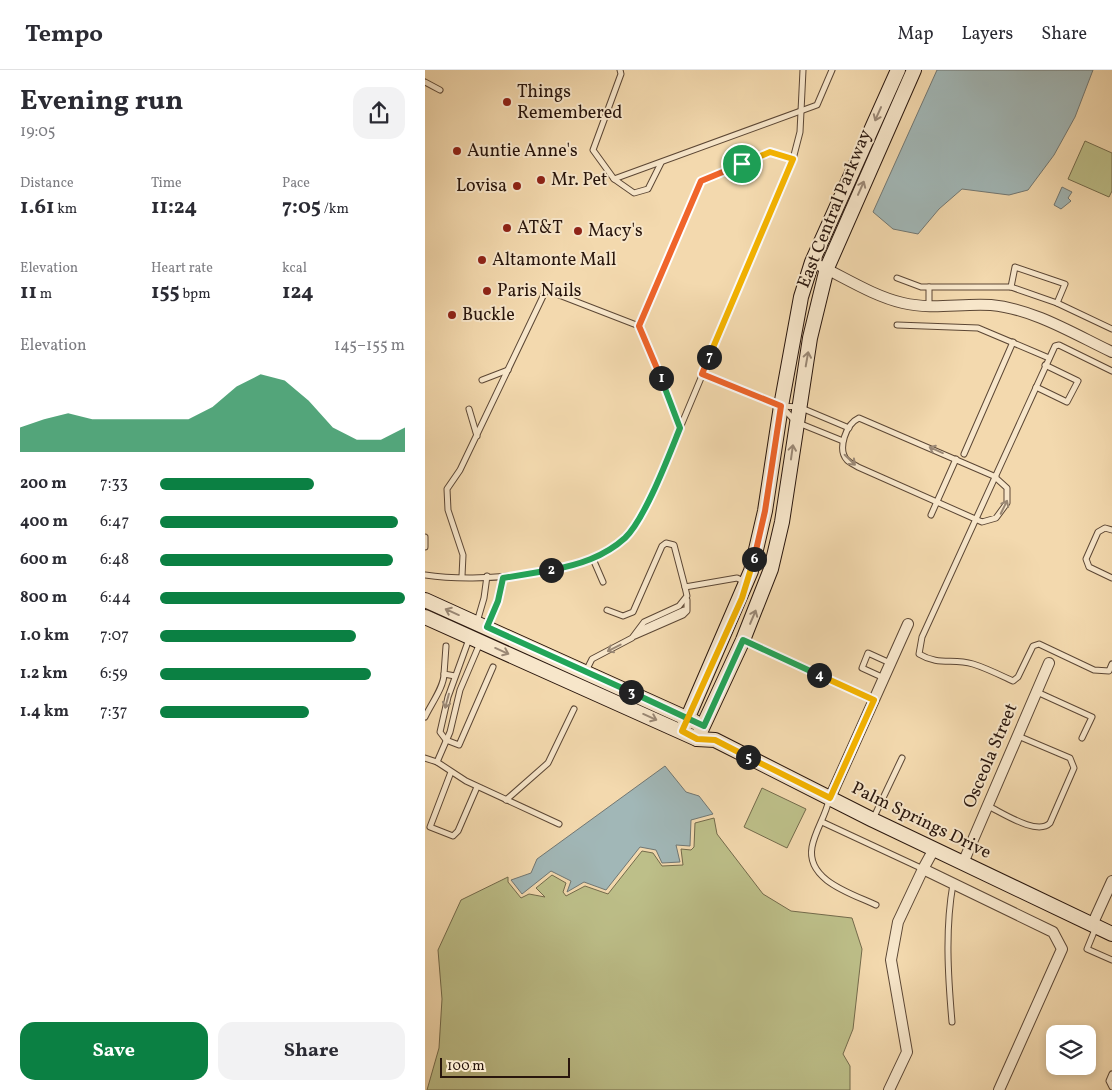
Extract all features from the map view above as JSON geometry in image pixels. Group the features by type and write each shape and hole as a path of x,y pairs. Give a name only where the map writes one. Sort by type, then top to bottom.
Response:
{"main road":[{"name":"East Central Parkway","path":"682,731 747,582 765,511 794,327 813,262 898,70"},
{"name":"East Central Parkway","path":"697,739 743,640 771,569 782,522 796,422 817,302 827,268 914,70"},
{"name":"Palm Springs Drive","path":"425,600 704,726 715,740"},
{"name":"Palm Springs Drive","path":"425,617 697,739 715,740 873,820 1112,934"}],"street":[{"path":"813,262 902,303 929,306 990,305 1013,309 1037,317 1112,352"},
{"path":"830,798 908,624"},
{"name":"Osceola Street","path":"963,862 1049,663"},
{"path":"889,1090 907,1052 891,960 898,922 934,849"},
{"path":"923,869 1053,932 1062,949 999,1090"},
{"path":"1094,926 1112,881"}],"lane":[{"path":"620,70 621,74 593,150 614,179 634,193 647,189 661,163"},
{"path":"425,575 503,578 568,566 593,559 626,538 651,496 793,159 800,132 803,70"},
{"path":"614,179 817,105 832,70"},
{"path":"425,82 441,90"},
{"path":"680,428 639,326 701,181 770,152 793,159"},
{"path":"1011,287 1015,267 1043,276 1065,284 1057,303"},
{"path":"897,278 921,287 1011,287 1057,303 1112,330"},
{"path":"929,287 929,306"},
{"path":"462,576 463,555 448,510 447,489 461,470 546,290 639,326"},
{"path":"897,325 978,328 1049,358"},
{"path":"964,454 1013,342"},
{"path":"1112,372 1059,345 1055,346 922,637 919,654 939,663 973,664 1013,681 1018,677 1033,646 1039,644 1094,670 1109,671 1112,664"},
{"path":"1036,387 1067,402 1078,381 1045,365"},
{"path":"482,380 509,370"},
{"path":"702,374 781,406 799,407 849,428"},
{"path":"781,406 796,422 843,441"},
{"path":"469,409 477,436"},
{"path":"859,418 996,478 1005,484 1008,492 1004,509 996,518 982,522 858,467 848,461 843,452 843,441 849,428 859,418"},
{"path":"931,515 956,459"},
{"path":"1112,530 1105,528 1098,532 1086,560 1089,567 1112,578"},
{"path":"425,537 425,548"},
{"path":"585,672 591,659 632,638 680,618 687,611 685,586 678,550 675,545 666,543 662,546 633,612 623,616 607,610"},
{"path":"593,559 603,582"},
{"path":"437,762 446,740 475,639 482,625 487,576"},
{"path":"493,667 459,745 446,740 440,732 456,674 482,625 498,601 503,578"},
{"path":"685,586 737,578 747,582"},
{"path":"632,638 649,619 679,606 687,600"},
{"path":"743,640 874,700"},
{"path":"425,717 437,692 443,685 446,646"},
{"path":"884,678 862,668 868,653 891,663"},
{"path":"444,674 465,675"},
{"path":"1037,692 1092,717 1082,738"},
{"path":"506,800 548,763 573,709"},
{"path":"988,805 1035,828 1046,827 1050,823 1075,768 1070,758 1018,736"},
{"path":"425,758 437,762 477,786 559,824"},
{"path":"873,820 901,758"},
{"path":"451,772 430,827 453,836 459,831 477,786"},
{"path":"830,798 811,850 818,873 827,882 876,905"},
{"path":"822,822 923,869"},
{"path":"952,1022 948,980 947,918 953,883"},
{"path":"1094,926 1087,949 1112,960"},
{"path":"1112,1074 1109,1081 1112,1087"}],"green space":[{"path":"1085,141 1112,153 1112,191 1109,197 1068,179"},
{"path":"762,788 806,809 787,848 744,827"},
{"path":"714,818 717,834 763,894 791,911 852,918 862,949 853,1029 843,1054 850,1066 850,1090 427,1090 439,1048 442,999 438,950 461,900 508,877 508,882 521,898 529,894 545,897 536,888 552,875 566,883 563,892 566,896 585,886 608,894 642,851 653,853 662,866 683,865 681,849 691,850 694,847 695,823"}],"shaded area":[{"path":"937,70 1093,70 1075,117 1054,155 1028,190 1009,195 962,189 939,209 918,234 893,229 873,212"},
{"path":"1062,187 1072,192 1068,198 1071,201 1061,209 1054,205"},
{"path":"665,766 686,792 699,796 713,814 691,820 690,846 676,845 680,862 662,863 656,850 640,847 606,890 584,882 567,892 571,881 551,871 522,894 511,880 531,873 537,859"}],"place":[{"name":"Things Remembered","path":"507,102"},
{"name":"Auntie Anne's","path":"457,151"},
{"name":"Mr. Pet","path":"541,180"},
{"name":"Lovisa","path":"517,186"},
{"name":"AT&T","path":"507,228"},
{"name":"Macy's","path":"578,231"},
{"name":"Altamonte Mall","path":"482,260"},
{"name":"Paris Nails","path":"487,291"},
{"name":"Buckle","path":"452,315"}],"route":[{"path":"742,164 701,181 639,326 680,428 642,513 626,538 593,559 568,566 503,578 498,601 487,627 637,695 687,718 704,726 743,640 874,700 830,798 715,740 697,739 682,731 687,718 742,598 751,571 765,511 781,406 702,374 793,159 770,152 742,164"}]}
